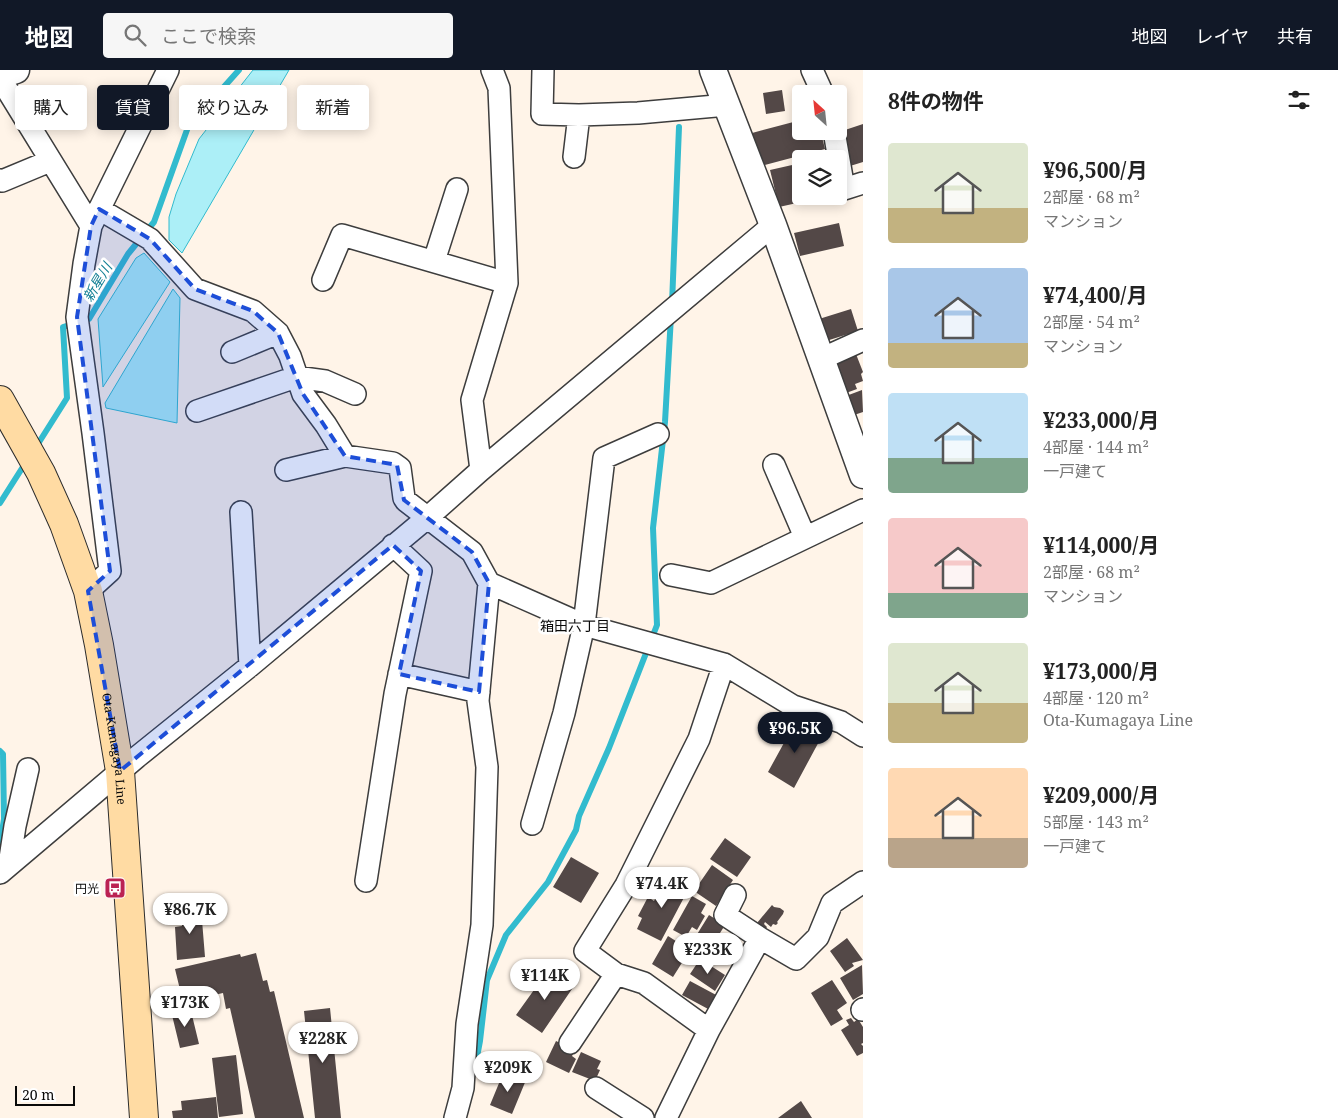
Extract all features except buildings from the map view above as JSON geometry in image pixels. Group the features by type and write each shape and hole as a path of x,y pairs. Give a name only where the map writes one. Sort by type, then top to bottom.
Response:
{"main road":[{"name":"Ota-Kumagaya Line","path":"0,400 41,473 64,524 88,591 99,645 120,772 144,1118"}],"street":[{"path":"16,70 0,76 50,161 95,218 143,235 195,289 252,311 278,332 290,356 303,394 345,456"},
{"path":"88,591 110,572 78,325 84,264 95,218 168,70"},
{"path":"481,470 472,400 507,283 500,88 492,70"},
{"path":"543,70 542,114 638,113 727,104"},
{"path":"713,70 773,225 862,473"},
{"path":"812,70 819,85"},
{"path":"574,157 579,115"},
{"path":"836,140 844,189 863,183"},
{"path":"0,180 2,181 50,161"},
{"path":"434,261 457,188"},
{"path":"5,868 427,518 481,470 773,225"},
{"path":"323,280 342,235 507,283"},
{"path":"232,352 278,332"},
{"path":"821,359 863,340"},
{"path":"197,411 296,377 324,381 355,394"},
{"path":"532,824 564,713 584,625 604,458 658,434"},
{"path":"286,470 345,456 397,465 400,468 406,501 472,552 489,583 478,701 487,767 482,925 467,1024 463,1088 455,1118"},
{"path":"774,465 805,537"},
{"path":"672,575 711,583 863,510"},
{"path":"241,512 250,666"},
{"path":"366,881 399,674 421,571 393,545"},
{"path":"489,583 584,625 724,664 793,706 841,722 863,736"},
{"path":"709,1030 644,983 616,974 585,951 626,885 699,739 724,664"},
{"path":"399,674 479,692"},
{"path":"5,868 28,769"},
{"path":"735,895 725,915 796,959 818,937 832,903 863,882"},
{"path":"666,1118 709,1030 760,938"},
{"path":"570,1043 616,974"},
{"path":"596,1088 643,1118"}],"highlighted area":[{"path":"99,209 150,239 195,289 253,311 278,333 303,394 345,456 397,465 404,500 472,552 489,583 479,692 399,674 421,571 393,545 120,771 88,591 110,571 77,317 91,226"}],"water":[{"path":"253,70 289,70 280,85 241,85"},
{"path":"206,130 254,130 182,253 169,240 169,217 176,194 199,139"},
{"path":"144,253 170,282 103,387 98,319 136,258"},
{"path":"173,289 180,298 177,423 106,408 105,403"}],"waterway":[{"name":"新星川","path":"36,447 67,398 63,327 89,319 128,254 154,222 188,127 239,70"},
{"path":"672,304 679,127"},
{"path":"474,1073 480,1041 487,980 506,935 548,882 576,830 579,816 609,748 657,625 653,528 665,422 671,316"},
{"name":"新星川","path":"0,503 26,462"},
{"name":"新星川","path":"0,751 3,754 4,819 0,845"}],"place":[{"name":"円光","path":"115,888"}],"district":[{"name":"箱田六丁目","path":"575,625"}]}
